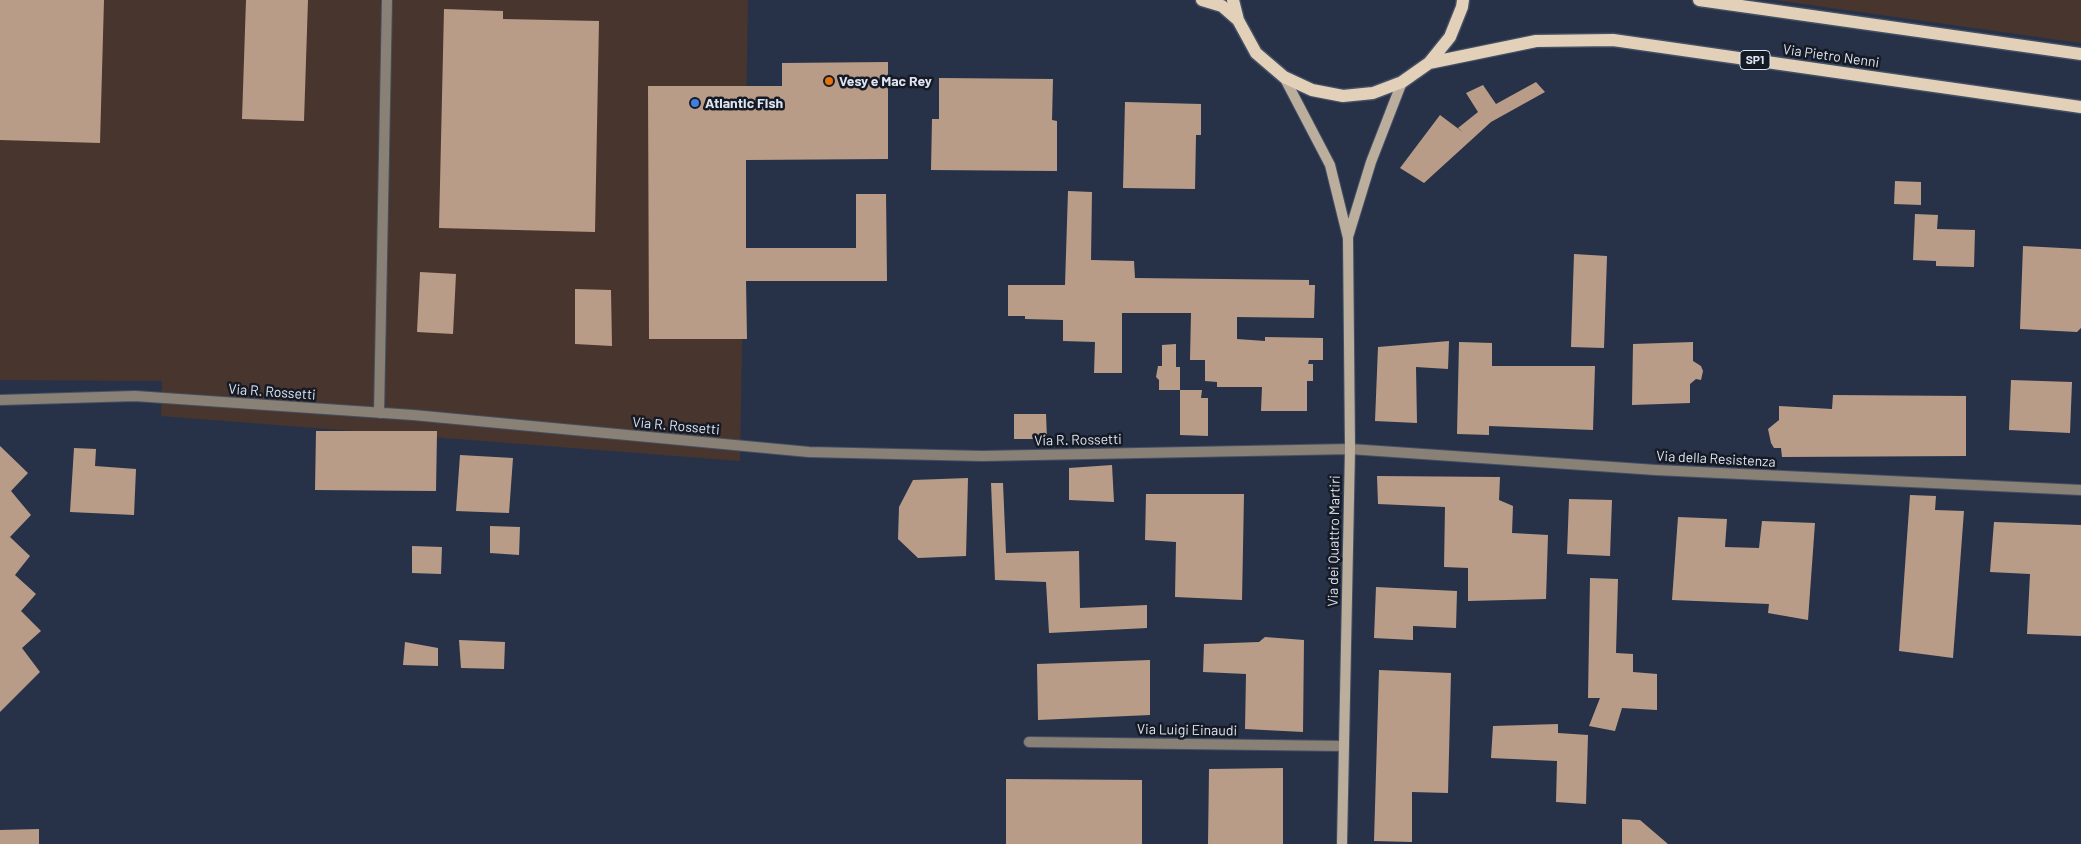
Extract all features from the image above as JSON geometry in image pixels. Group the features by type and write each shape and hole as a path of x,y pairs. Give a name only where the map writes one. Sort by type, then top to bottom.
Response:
{"main road":[{"path":"1202,0 1222,6 1238,20"},
{"path":"1233,0 1238,20 1256,53 1284,77 1312,90 1343,96 1373,93 1402,82 1430,63 1450,37 1463,0"},
{"path":"1699,0 2081,54"},
{"name":"Via Pietro Nenni","path":"1430,63 1536,41 1613,40 2081,107"}],"street":[{"path":"379,413 387,0"},
{"name":"Via dei Quattro Martiri","path":"1284,77 1330,165 1348,238 1350,449 1342,844"},
{"name":"Via dei Quattro Martiri","path":"1348,238 1371,162 1402,82"},
{"name":"Via R. Rossetti","path":"0,400 135,396 379,413 809,452 982,456 1350,449"},
{"name":"Via della Resistenza","path":"1350,449 1656,470 2081,490"},
{"name":"Via Luigi Einaudi","path":"1030,742 1344,746"}],"shaded area":[{"path":"0,0 748,0 740,461 161,416 162,381 0,380"},
{"path":"1775,0 2081,0 2081,43"}],"building":[{"path":"0,0 104,0 100,143 0,140"},
{"path":"246,0 308,0 304,121 242,119"},
{"path":"444,9 503,11 503,19 599,21 595,232 439,228"},
{"path":"888,62 888,159 746,160 746,248 856,248 856,194 886,194 887,281 746,281 747,339 649,339 648,86 782,86 782,63"},
{"path":"939,78 1053,79 1052,120 1057,121 1057,171 931,170 932,119 939,119"},
{"path":"1536,82 1545,92 1491,122 1424,183 1400,168 1440,115 1464,133 1458,128 1478,112 1466,93 1483,85 1496,104"},
{"path":"1125,102 1201,104 1201,135 1196,135 1195,189 1123,188"},
{"path":"1895,181 1921,182 1921,205 1894,204"},
{"path":"1068,191 1092,192 1091,260 1134,261 1135,278 1309,280 1309,285 1315,285 1314,318 1237,317 1237,339 1265,341 1265,337 1323,338 1323,360 1309,360 1308,364 1313,364 1313,381 1307,381 1307,411 1261,411 1262,387 1217,387 1217,382 1205,381 1205,360 1190,360 1191,313 1122,313 1122,373 1094,373 1095,342 1063,341 1063,320 1025,319 1025,316 1008,316 1008,285 1065,285"},
{"path":"1915,214 1938,215 1937,229 1975,230 1974,267 1936,266 1936,261 1913,260"},
{"path":"2023,246 2081,249 2081,328 2077,332 2020,329"},
{"path":"1574,254 1607,256 1604,348 1571,347"},
{"path":"420,272 456,274 453,334 417,332"},
{"path":"575,289 611,290 612,346 575,344"},
{"path":"1449,341 1448,369 1416,367 1417,423 1375,421 1378,347"},
{"path":"1459,342 1492,343 1492,366 1595,366 1593,430 1489,426 1489,435 1457,434"},
{"path":"1693,342 1693,361 1701,366 1703,371 1701,380 1696,379 1690,384 1690,403 1632,405 1633,344"},
{"path":"1176,344 1176,367 1180,367 1180,390 1159,390 1159,380 1156,377 1158,366 1162,366 1162,345"},
{"path":"2011,380 2072,382 2070,433 2009,430"},
{"path":"1180,390 1202,390 1201,398 1208,398 1208,436 1180,435"},
{"path":"1833,395 1966,396 1966,456 1782,457 1781,448 1774,448 1771,443 1768,429 1779,420 1779,406 1832,409"},
{"path":"1014,414 1046,414 1047,439 1014,439"},
{"path":"316,431 437,431 436,491 315,490"},
{"path":"0,446 28,473 11,491 31,515 10,537 30,556 15,575 36,594 21,611 41,631 22,648 40,672 0,712"},
{"path":"74,448 96,449 95,466 136,469 134,515 70,512"},
{"path":"460,455 513,458 509,513 456,511"},
{"path":"1112,465 1114,502 1069,500 1069,468"},
{"path":"1377,476 1500,477 1499,500 1513,506 1512,533 1548,535 1546,599 1468,601 1468,568 1444,567 1445,507 1378,504"},
{"path":"968,478 966,556 918,558 898,539 899,507 913,480"},
{"path":"991,483 1003,483 1006,553 1079,551 1080,608 1147,605 1147,628 1049,633 1046,582 995,580"},
{"path":"1146,494 1244,494 1242,600 1175,597 1176,542 1145,540"},
{"path":"1910,495 1936,496 1935,510 1964,511 1953,658 1899,651"},
{"path":"1569,499 1612,500 1610,556 1567,554"},
{"path":"1678,517 1727,519 1725,547 1759,548 1762,521 1815,523 1808,620 1768,613 1769,604 1672,600"},
{"path":"1994,522 2081,525 2081,636 2027,634 2030,574 1990,572"},
{"path":"490,526 520,527 519,555 490,553"},
{"path":"412,546 442,547 441,574 412,573"},
{"path":"1590,578 1618,579 1616,653 1633,654 1633,672 1657,674 1657,710 1622,708 1615,731 1589,726 1600,698 1588,698"},
{"path":"1376,587 1457,591 1456,628 1413,626 1413,640 1374,638"},
{"path":"1265,637 1304,640 1303,732 1245,729 1246,674 1203,672 1204,644 1259,642"},
{"path":"459,640 505,642 504,669 461,668"},
{"path":"405,642 438,648 438,666 403,665"},
{"path":"1150,660 1150,715 1038,720 1037,664"},
{"path":"1379,670 1451,673 1448,793 1412,792 1412,842 1374,841"},
{"path":"1558,724 1558,733 1588,735 1586,804 1556,802 1557,761 1491,758 1493,726"},
{"path":"1283,768 1283,844 1208,844 1209,769"},
{"path":"1006,779 1142,780 1142,844 1006,844"},
{"path":"1622,819 1640,820 1668,844 1622,844"},
{"path":"39,829 39,844 0,844 0,830"}],"place":[{"name":"Vesy e Mac Rey","path":"829,81"},
{"name":"Atlantic Fish","path":"695,103"}]}
